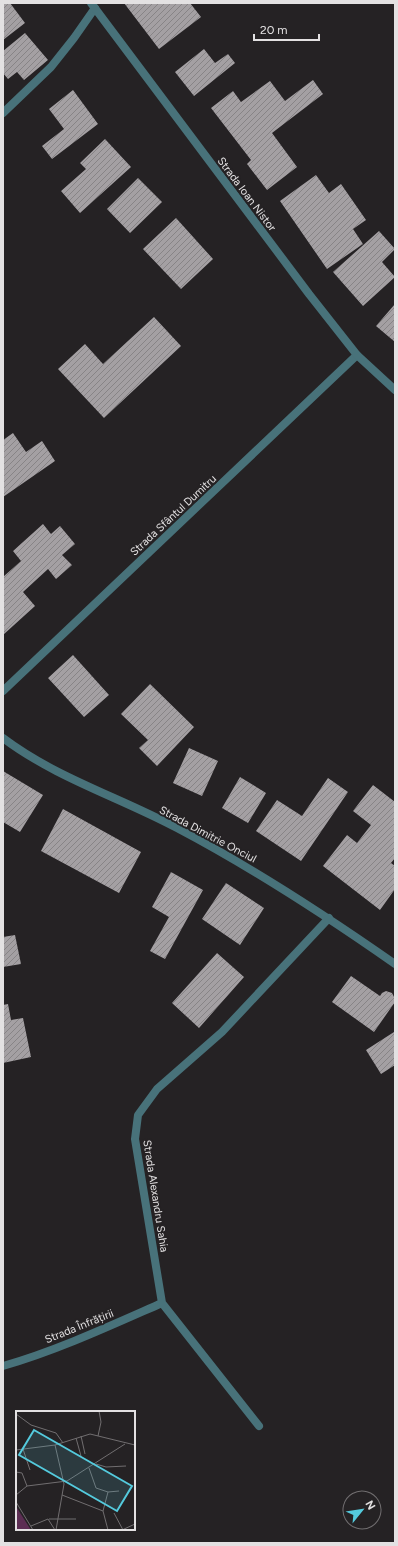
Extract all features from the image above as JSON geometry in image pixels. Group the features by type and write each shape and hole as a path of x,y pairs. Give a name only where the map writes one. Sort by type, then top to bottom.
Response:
{"street":[{"path":"3,113 51,67 74,38 93,6"},
{"name":"Strada Ioan Nistor","path":"93,6 309,294 357,355 395,390"},
{"name":"Strada Sfântul Dumitru","path":"3,691 357,355"},
{"name":"Strada Dimitrie Onciul","path":"3,738 17,748 76,782 176,827 229,857 329,918 395,964"},
{"name":"Strada Alexandru Sahia","path":"259,1426 162,1302 135,1139 138,1115 157,1089 222,1032 329,918"},
{"name":"Strada Înfrățirii","path":"3,1366 33,1357 125,1320 162,1302"}],"building":[{"path":"3,3 10,3 25,23 3,40"},
{"path":"124,3 190,3 201,17 159,49"},
{"path":"25,33 48,60 24,80 17,72 8,79 3,73 3,51"},
{"path":"204,49 215,63 228,54 235,63 194,96 175,72"},
{"path":"313,80 323,94 272,133 297,167 267,190 247,164 251,160 211,108 233,91 241,102 270,81 285,101"},
{"path":"73,90 98,124 52,159 42,146 64,129 49,109"},
{"path":"105,139 131,167 80,213 61,191 86,169 80,163"},
{"path":"316,175 329,193 341,184 366,220 353,229 363,244 327,269 280,201"},
{"path":"138,178 162,202 130,233 107,209"},
{"path":"176,218 213,259 181,289 143,249"},
{"path":"379,231 395,249 382,262 395,277 363,306 333,272"},
{"path":"395,304 395,342 376,326"},
{"path":"154,317 181,346 104,418 58,369 85,344 103,364"},
{"path":"13,433 26,452 42,441 55,461 3,497 3,440"},
{"path":"43,524 51,534 60,526 75,544 62,555 72,565 56,579 48,569 23,592 35,606 3,635 3,577 21,561 13,551"},
{"path":"73,655 109,695 84,717 48,678"},
{"path":"150,684 194,727 157,766 139,748 148,740 121,714"},
{"path":"189,748 218,761 202,796 173,783"},
{"path":"3,771 43,795 20,832 3,822"},
{"path":"240,777 266,793 248,823 222,808"},
{"path":"328,778 348,792 301,861 256,831 277,800 302,816"},
{"path":"373,785 395,802 395,858 391,863 395,866 395,889 380,910 323,866 347,835 357,843 371,825 353,811"},
{"path":"63,809 141,852 119,893 41,851"},
{"path":"171,872 203,890 165,959 150,951 169,917 152,907"},
{"path":"226,883 264,908 240,945 202,919"},
{"path":"15,935 21,964 3,967 3,937"},
{"path":"217,953 244,977 199,1028 172,1003"},
{"path":"351,976 380,996 386,991 392,993 394,997 395,1002 374,1032 332,1002"},
{"path":"8,1004 11,1020 23,1018 31,1057 3,1063 3,1005"},
{"path":"394,1032 395,1065 381,1074 366,1050"}]}
